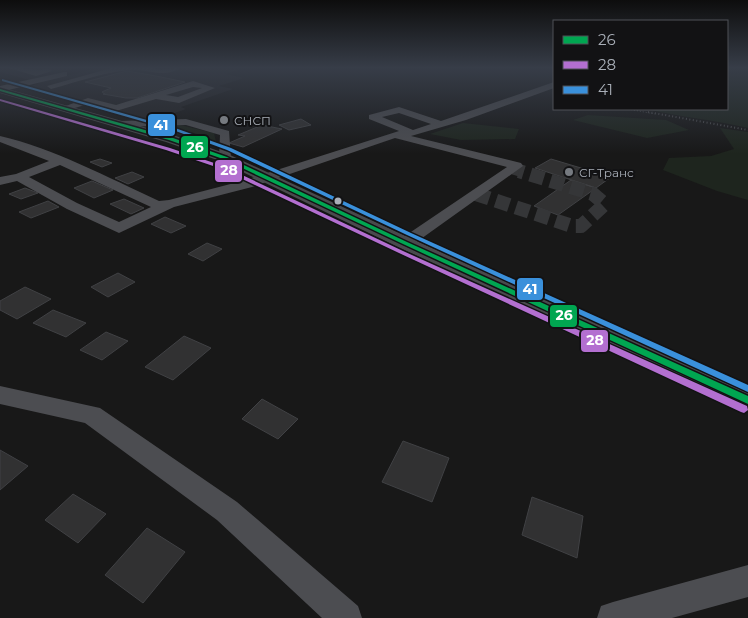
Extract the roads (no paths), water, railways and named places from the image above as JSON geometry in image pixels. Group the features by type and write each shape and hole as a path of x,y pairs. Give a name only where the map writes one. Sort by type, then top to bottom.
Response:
{"main road":[{"path":"23,96 171,138 225,158 405,244 748,400"}],"street":[{"path":"88,101 87,98 90,96"},
{"path":"116,108 156,96 180,100 191,96"},
{"path":"19,177 72,206 120,228 169,204 269,178 394,135 413,133 524,96"},
{"path":"65,108 88,101 140,114"},
{"path":"413,133 372,117 398,110 440,124"},
{"path":"120,124 186,122 225,133 225,158"},
{"path":"394,135 517,166 405,244"},
{"path":"0,139 60,161 157,204 169,204"},
{"path":"0,181 19,177 60,161"},
{"path":"0,396 92,415 227,511 346,618"},
{"path":"613,618 748,581"}],"tunnel":[{"path":"513,169 523,172"},
{"path":"476,194 572,226 581,226 605,204 593,194 519,171"}],"place":[{"name":"СНСП","path":"224,120"},
{"name":"СГ-Транс","path":"569,172"}]}
